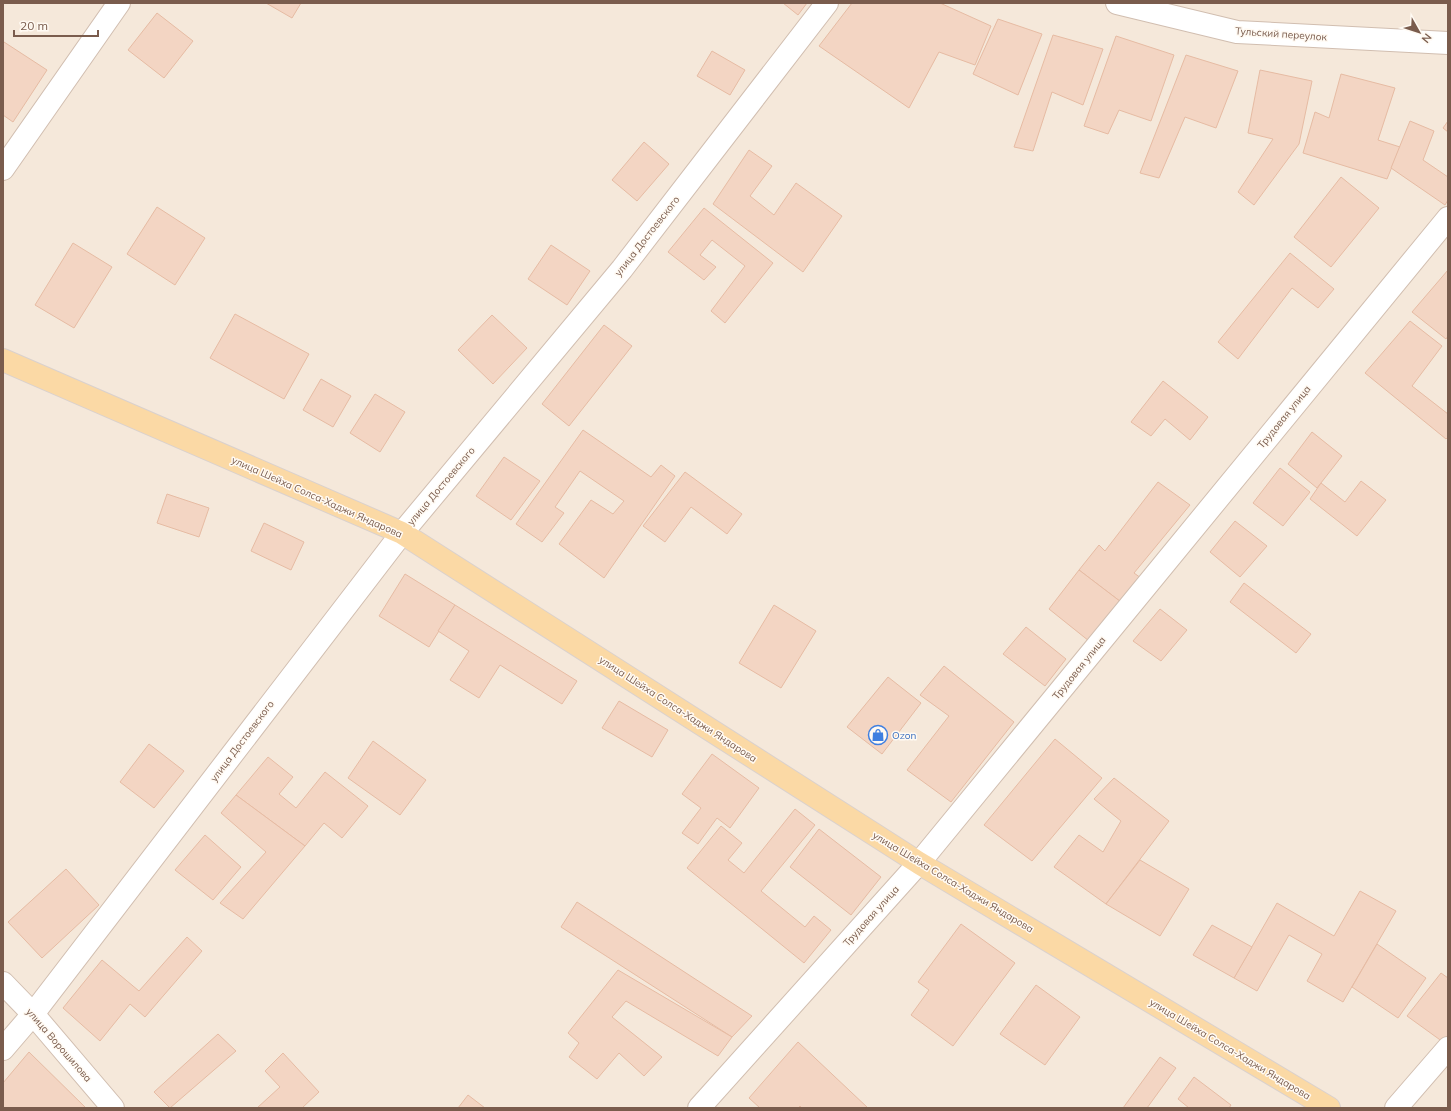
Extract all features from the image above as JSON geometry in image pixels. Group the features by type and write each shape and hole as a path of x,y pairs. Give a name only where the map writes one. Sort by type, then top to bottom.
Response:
{"main road":[{"name":"улица Шейха Солса-Хаджи Яндарова","path":"3,360 402,533 919,863 1329,1108"}],"street":[{"path":"3,170 119,3"},
{"name":"улица Достоевского","path":"3,1049 33,1014 402,533 622,269 827,3"},
{"name":"Тульский переулок","path":"1117,3 1237,32 1448,43"},
{"name":"Трудовая улица","path":"699,1108 919,863 1448,218"},
{"name":"улица Ворошилова","path":"3,983 33,1014 113,1108"},
{"path":"1396,1108 1448,1048"}],"shaded area":[{"path":"3,3 1448,3 1448,1108 3,1108"}],"building":[{"path":"266,3 301,3 292,18"},
{"path":"783,3 807,3 798,15"},
{"path":"852,3 940,3 991,26 975,65 939,52 909,108 819,46"},
{"path":"157,13 193,41 164,78 128,50"},
{"path":"998,19 1042,34 1018,95 973,74"},
{"path":"1053,35 1103,49 1083,105 1052,92 1033,151 1014,147"},
{"path":"1116,36 1174,55 1151,121 1119,110 1108,134 1084,126"},
{"path":"4,42 47,70 13,122 3,115"},
{"path":"712,51 745,70 730,95 697,76"},
{"path":"1186,55 1238,71 1216,128 1185,117 1159,178 1140,173"},
{"path":"1260,70 1312,81 1299,144 1254,205 1238,192 1273,139 1248,133"},
{"path":"1341,74 1395,88 1378,140 1400,147 1387,179 1303,153 1315,112 1329,118"},
{"path":"1410,121 1434,131 1423,160 1448,177 1448,200 1445,205 1391,168"},
{"path":"1448,121 1448,132 1443,128"},
{"path":"644,142 669,164 637,201 612,180"},
{"path":"749,150 772,166 750,196 774,215 796,183 842,216 803,272 713,204"},
{"path":"1341,177 1379,208 1331,267 1294,237"},
{"path":"157,207 205,238 175,285 127,254"},
{"path":"704,208 773,263 725,323 711,311 745,266 712,240 700,255 716,267 704,280 668,252"},
{"path":"73,243 112,267 74,328 35,305"},
{"path":"551,245 590,271 567,305 528,279"},
{"path":"1290,253 1334,289 1318,308 1292,288 1238,359 1218,342"},
{"path":"1448,270 1448,336 1446,339 1412,312"},
{"path":"235,314 309,354 284,399 210,358"},
{"path":"492,315 527,348 493,384 458,350"},
{"path":"1410,321 1442,346 1412,386 1448,414 1448,437 1446,439 1365,373"},
{"path":"604,325 632,346 569,426 542,404"},
{"path":"321,379 351,396 333,427 303,410"},
{"path":"1163,381 1208,417 1190,440 1165,419 1151,436 1131,422"},
{"path":"375,394 405,412 380,452 350,433"},
{"path":"583,430 651,477 661,465 675,476 604,578 559,544 591,500 613,514 624,501 580,471 555,507 564,513 542,542 516,524"},
{"path":"1312,432 1342,456 1317,488 1288,464"},
{"path":"504,457 540,481 511,520 476,496"},
{"path":"1280,468 1310,492 1283,526 1253,503"},
{"path":"685,472 742,514 727,534 691,507 665,542 643,526"},
{"path":"1361,481 1386,500 1357,536 1310,499 1321,483 1345,502"},
{"path":"1158,482 1190,505 1134,573 1141,578 1121,602 1079,570 1099,545 1105,551"},
{"path":"167,494 209,508 199,537 157,523"},
{"path":"1235,521 1267,546 1240,577 1210,552"},
{"path":"264,523 304,542 291,570 251,551"},
{"path":"1079,570 1121,602 1089,641 1049,609"},
{"path":"405,574 455,605 429,647 379,616"},
{"path":"1244,583 1311,634 1296,653 1230,602"},
{"path":"455,605 577,681 562,704 500,665 479,698 450,680 469,651 438,631"},
{"path":"774,605 816,631 781,688 739,663"},
{"path":"1160,609 1187,630 1161,661 1133,641"},
{"path":"1026,627 1066,659 1045,686 1003,654"},
{"path":"944,666 1014,722 951,802 907,770 949,716 920,695"},
{"path":"888,677 921,703 882,754 847,727"},
{"path":"619,701 668,730 652,757 602,728"},
{"path":"1055,739 1102,778 1032,861 984,825"},
{"path":"373,741 426,780 400,815 348,778"},
{"path":"149,744 184,771 154,808 120,782"},
{"path":"712,754 759,788 730,828 717,818 698,844 682,833 701,808 682,794"},
{"path":"268,757 293,777 279,794 296,808 325,772 368,806 342,838 324,823 305,846 236,795"},
{"path":"1114,778 1169,821 1106,904 1054,867 1079,835 1103,852 1121,821 1094,799"},
{"path":"236,795 305,846 243,919 220,903 266,852 221,813"},
{"path":"795,809 815,825 761,891 805,927 814,916 831,930 804,963 687,868 721,826 742,843 728,860 744,873"},
{"path":"819,829 881,877 851,915 790,867"},
{"path":"205,835 241,867 213,900 175,870"},
{"path":"1140,860 1189,889 1160,936 1106,904"},
{"path":"66,869 99,905 42,958 8,922"},
{"path":"1360,891 1396,911 1343,1002 1307,981 1322,954 1289,935 1257,991 1234,978 1277,903 1334,936"},
{"path":"577,902 752,1016 732,1037 561,927"},
{"path":"961,924 1015,963 953,1046 911,1015 929,990 918,982"},
{"path":"1212,925 1252,947 1234,978 1193,955"},
{"path":"187,937 202,951 145,1017 130,1004 100,1041 63,1008 102,960 139,991"},
{"path":"1377,944 1426,978 1398,1018 1352,987"},
{"path":"618,970 732,1037 718,1056 626,1001 612,1017 662,1057 644,1076 619,1053 597,1079 569,1057 579,1043 568,1033"},
{"path":"1441,973 1448,978 1448,1035 1443,1042 1407,1016"},
{"path":"1036,985 1080,1017 1045,1065 1000,1034"},
{"path":"218,1034 236,1051 170,1108 154,1092"},
{"path":"798,1042 868,1108 802,1108 800,1106 798,1108 760,1108 749,1098"},
{"path":"29,1052 86,1108 3,1108 3,1083"},
{"path":"283,1053 319,1092 302,1108 257,1108 280,1087 265,1071"},
{"path":"1160,1057 1176,1068 1147,1108 1123,1108"},
{"path":"1194,1077 1231,1105 1229,1108 1189,1108 1178,1099"},
{"path":"468,1095 485,1108 458,1108"}],"place":[{"name":"Ozon","path":"878,735"}]}
